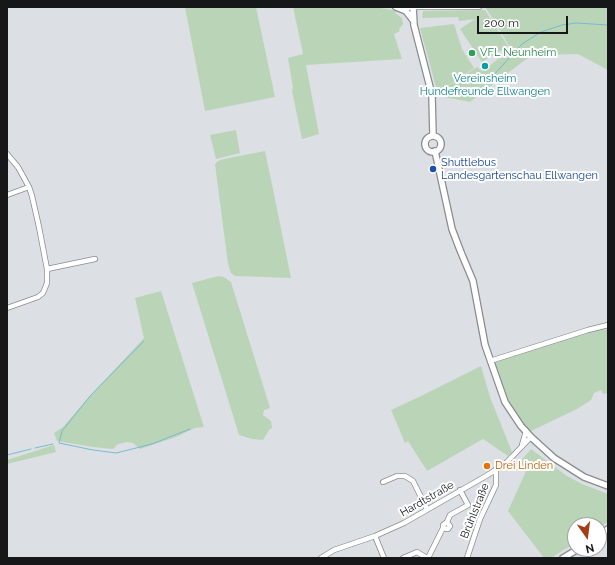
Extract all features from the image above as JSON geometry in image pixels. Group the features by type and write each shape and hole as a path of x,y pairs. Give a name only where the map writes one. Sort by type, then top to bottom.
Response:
{"main road":[{"path":"396,7 406,11 413,21"},
{"path":"407,7 413,7 413,21 432,95 433,136"},
{"path":"433,136 427,140 426,146 429,151 435,152"},
{"path":"433,136 438,138 441,142 439,149 435,152"},
{"path":"435,152 452,229 473,281 480,327 490,361 505,402 526,432 554,458 570,469 597,483 608,486"}],"street":[{"path":"413,7 479,7"},
{"path":"7,154 18,167 29,187 34,201 47,269 47,283 43,293 29,301 7,308"},
{"path":"7,195 29,187"},
{"path":"47,269 94,260"},
{"path":"490,361 608,325"},
{"path":"521,448 526,432"},
{"name":"Hardtstraße","path":"321,558 334,550 375,536 404,523 505,464 531,437"},
{"name":"Brühlstraße","path":"467,558 480,519 496,485 496,469"},
{"path":"383,482 397,476 405,476 413,481 427,509"},
{"path":"403,558 418,552 428,558 444,523 447,522 450,515 468,504 460,490"},
{"path":"375,536 384,558"}],"green space":[{"path":"185,7 256,7 275,97 205,111"},
{"path":"293,7 381,8 397,11 395,13 402,18 403,24 399,29 400,31 394,34 402,59 306,65 319,134 302,139 292,91 293,88 288,58 303,54"},
{"path":"485,7 608,7 608,70 578,54 541,55 542,52 540,50 470,102 444,97 443,89 477,67 482,71 497,60 509,46"},
{"name":"VFL Neunheim","path":"485,10 508,46 482,62 460,29 475,19 459,21 458,17 422,18 423,11"},
{"path":"454,24 462,49 474,68 441,90 436,87 420,28"},
{"path":"236,130 240,153 216,159 210,135"},
{"path":"265,151 291,278 235,276 231,273 228,264 215,164 224,159"},
{"path":"218,276 224,277 231,282 270,408 264,410 263,415 271,421 272,428 263,440 252,439 239,435 192,283"},
{"path":"161,291 204,427 195,428 176,437 140,449 133,443 127,442 118,444 113,449 57,441 54,433 63,427 144,338 135,298"},
{"path":"608,327 608,393 603,394 601,390 594,393 591,400 577,409 529,431 523,426 507,400 493,366 495,362 590,331"},
{"path":"481,366 490,397 512,452 508,456 483,439 427,471 408,441 405,443 391,410"},
{"path":"54,445 56,452 7,464 7,460"},
{"path":"531,449 567,476 582,484 608,494 608,522 607,523 607,517 567,517 567,548 551,558 544,558 508,511 527,469 519,463"}],"waterway":[{"path":"492,77 522,44 541,32 562,25 576,23 608,25"},
{"path":"485,82 489,79"},
{"path":"144,341 91,395 62,431 59,443 116,453 152,444 190,429"},
{"path":"35,448 53,444"},
{"path":"7,455 31,449"}],"place":[{"name":"VFL Neunheim","path":"472,53"},
{"name":"Vereinsheim Hundefreunde Ellwangen","path":"485,66"},
{"name":"Shuttlebus Landesgartenschau Ellwangen","path":"433,169"},
{"name":"Drei Linden","path":"487,466"}]}
